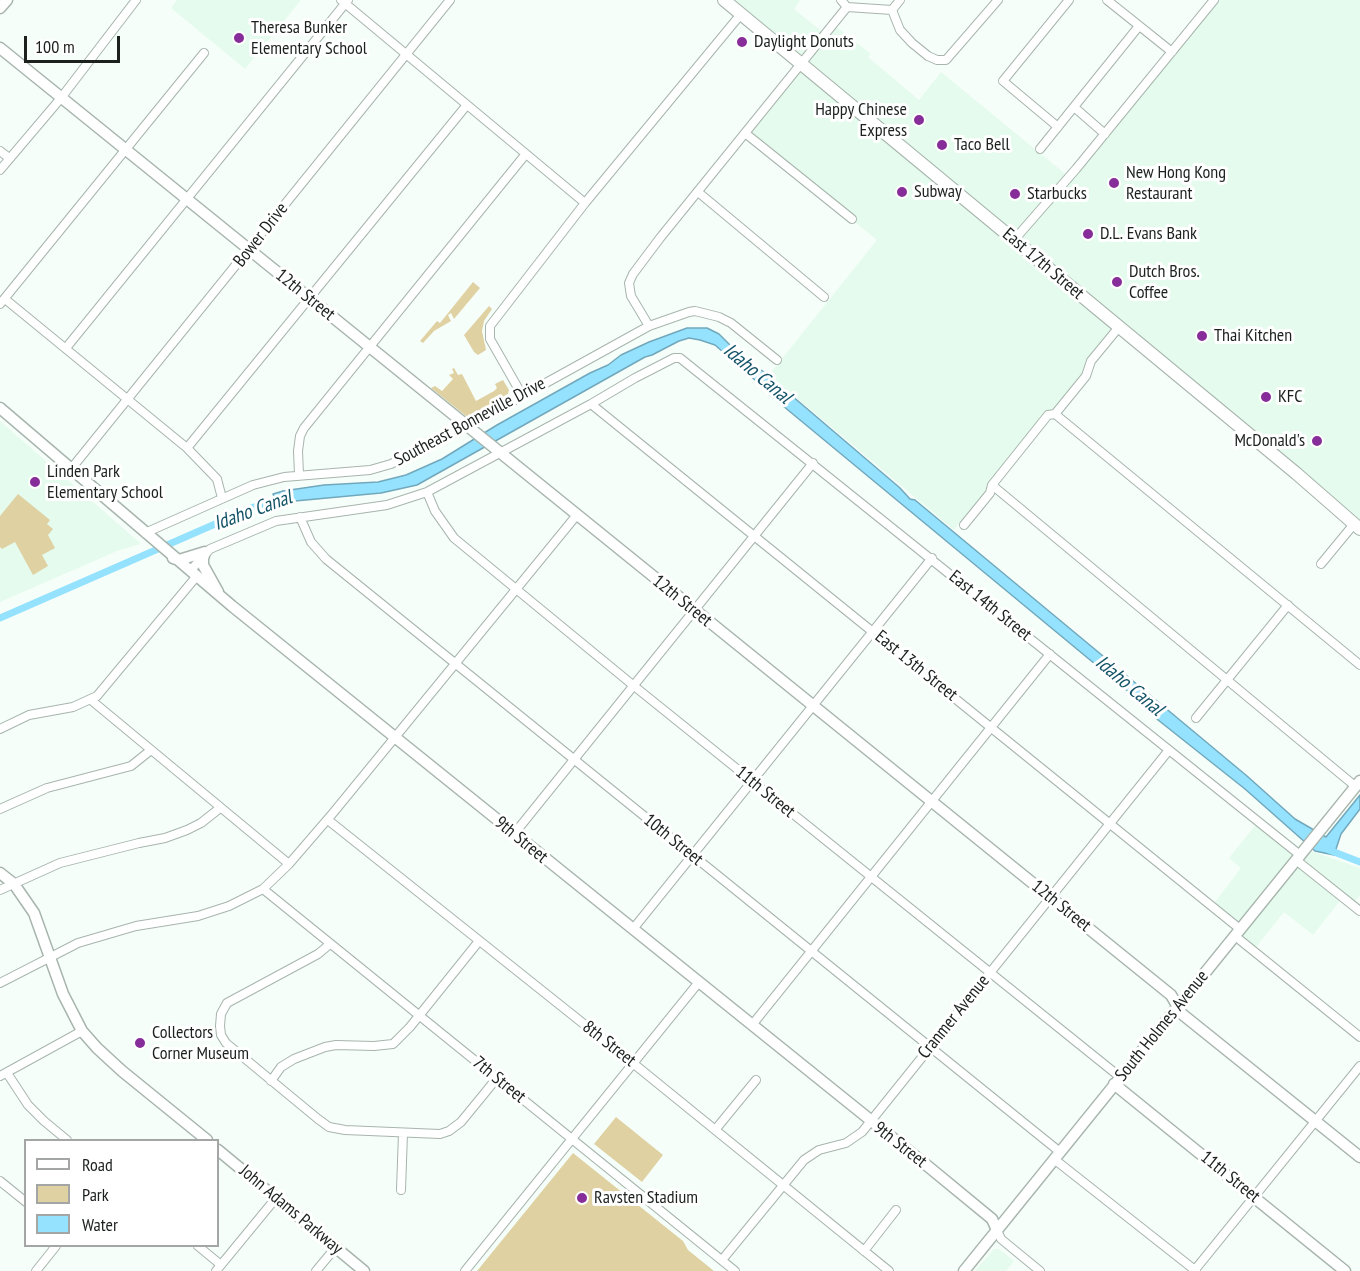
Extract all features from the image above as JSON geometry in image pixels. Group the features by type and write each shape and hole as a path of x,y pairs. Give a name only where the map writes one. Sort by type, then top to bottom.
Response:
{"main road":[{"name":"East 17th Street","path":"724,0 1357,526"}],"street":[{"path":"0,8 7,0"},
{"path":"0,170 61,98 136,0"},
{"name":"Bower Drive","path":"71,469 249,250 320,158 450,0"},
{"path":"841,0 847,7 892,10"},
{"path":"892,10 900,0"},
{"path":"892,10 900,30 912,43 928,56 937,60 946,60 998,0"},
{"path":"1058,127 1003,81 1069,0"},
{"path":"1107,0 1172,52"},
{"path":"1014,240 1105,134 1214,0"},
{"path":"66,348 345,1 405,55 585,203"},
{"path":"649,326 631,296 629,283 633,274 847,7"},
{"path":"522,395 490,339 490,326 585,203 741,14"},
{"path":"1040,149 1139,26"},
{"name":"12th Street","path":"0,48 1171,995 1182,1014 1360,1157"},
{"path":"204,53 2,301 66,348 188,448 217,479 222,498"},
{"path":"188,448 466,106"},
{"path":"1074,107 1105,134"},
{"path":"745,132 852,219"},
{"path":"0,151 9,158"},
{"path":"299,474 298,451 304,428 525,155"},
{"path":"698,192 824,297"},
{"name":"Southeast Bonneville Drive","path":"149,537 222,498 253,485 299,474 336,474 381,468 412,455 649,326 689,312 707,313 731,323 777,360"},
{"path":"964,525 990,493 992,485 1048,415 1055,414 1086,376 1091,361 1119,327"},
{"name":"East 14th Street","path":"591,404 635,378 674,358 680,358 1301,854 1360,911"},
{"path":"173,558 179,560 205,552 276,521 387,505 427,492 496,451 591,404"},
{"name":"East 13th Street","path":"591,404 1110,824 1360,1037"},
{"name":"9th Street","path":"0,408 173,558 992,1219 1001,1239 1040,1271"},
{"path":"1055,414 1360,665"},
{"path":"514,834 813,463"},
{"path":"992,485 1227,680 1358,784"},
{"name":"11th Street","path":"427,492 435,511 454,537 634,686 990,973 1345,1271"},
{"path":"0,983 78,943 149,923 198,916 229,906 263,889 328,820 576,516"},
{"name":"10th Street","path":"300,517 311,542 326,560 692,856 932,1046 1057,1156 1195,1271"},
{"path":"1321,564 1357,526"},
{"path":"0,729 29,715 73,707 91,700 102,691 193,574 205,552"},
{"path":"205,552 203,565 221,597"},
{"path":"633,929 932,558"},
{"path":"1196,718 1288,606"},
{"path":"752,1025 1050,654"},
{"path":"91,700 289,864"},
{"path":"0,809 47,788 131,766 151,750"},
{"name":"Cranmer Avenue","path":"722,1260 804,1160 819,1150 856,1138 1169,750"},
{"name":"South Holmes Avenue","path":"964,1271 1358,784"},
{"path":"0,890 60,863 165,838 188,830 220,808"},
{"name":"8th Street","path":"328,820 889,1271"},
{"path":"0,873 14,884 34,913 63,994 82,1031 122,1071 206,1139"},
{"name":"7th Street","path":"263,889 735,1271"},
{"path":"271,1081 281,1067 294,1059 325,1047 336,1044 374,1046 393,1044 479,941"},
{"path":"330,945 318,954 232,999 223,1009 220,1026 221,1035 226,1043 271,1081 329,1127 435,1135 449,1131 461,1122 497,1078"},
{"path":"465,1271 699,982"},
{"path":"66,1139 28,1105 3,1075 82,1031"},
{"path":"1195,1271 1360,1065"},
{"path":"715,1130 756,1080"},
{"path":"401,1190 403,1133"},
{"name":"John Adams Parkway","path":"219,1150 364,1271"},
{"path":"0,1181 24,1200"},
{"path":"200,1247 219,1268 276,1198"},
{"path":"864,1251 897,1210"},
{"path":"36,1271 54,1247"},
{"path":"316,1271 336,1247"}],"shaded area":[{"name":"Theresa Bunker Elementary School","path":"177,0 301,0 245,69 171,8"},
{"path":"724,0 800,0 794,9 825,34 833,24 871,54 868,57 919,100 941,72 1069,177 1214,0 1360,0 1360,529 1119,327 1091,361 1055,414 1048,415 954,530 769,375 877,240 745,133 801,64"},
{"name":"Linden Park Elementary School","path":"0,421 140,544 117,551 0,602"},
{"path":"1258,822 1299,855 1305,849 1360,868 1360,895 1352,905 1343,897 1313,935 1284,912 1253,951 1235,936 1240,929 1212,906 1241,868 1229,858"},
{"path":"994,1249 999,1249 1014,1261 1006,1271 975,1271"}],"green space":[{"path":"473,282 480,288 454,319 451,313 448,315 451,321 434,331 423,343 420,341 437,321 440,323"},
{"path":"489,306 492,309 484,321 482,331 486,350 478,355 464,335"},
{"path":"454,368 458,375 462,374 476,401 494,391 497,388 495,384 503,380 509,390 508,394 469,417 466,416 431,388 435,386 442,391 453,379 449,375 454,373 452,369"},
{"path":"18,494 50,520 47,524 53,529 48,535 55,548 42,555 48,566 33,575 15,542 2,549 0,547 0,516"},
{"path":"616,1117 663,1155 642,1182 594,1144"},
{"name":"Ravsten Stadium","path":"573,1153 683,1241 688,1250 714,1271 477,1271"}],"water":[{"name":"Idaho Canal","path":"687,328 707,328 719,334 742,357 764,372 910,499 915,500 1109,661 1295,819 1326,837 1360,795 1360,809 1341,834 1334,855 1315,851 1245,789 1148,712 1130,693 771,396 762,385 740,369 715,345 700,340 689,338 679,341 645,357 417,485 381,493 295,501 278,506 273,494 283,491 324,485 378,482 406,475 442,459 497,425 608,365 621,355"}],"waterway":[{"name":"Idaho Canal","path":"0,618 254,507 282,498"},
{"path":"1329,850 1360,862"}],"place":[{"name":"Theresa Bunker Elementary School","path":"239,38"},
{"name":"Daylight Donuts","path":"742,42"},
{"name":"Happy Chinese Express","path":"919,120"},
{"name":"Taco Bell","path":"942,145"},
{"name":"New Hong Kong Restaurant","path":"1114,183"},
{"name":"Subway","path":"902,192"},
{"name":"Starbucks","path":"1015,194"},
{"name":"D.L. Evans Bank","path":"1088,234"},
{"name":"Dutch Bros. Coffee","path":"1117,282"},
{"name":"Thai Kitchen","path":"1202,336"},
{"name":"KFC","path":"1266,397"},
{"name":"McDonald's","path":"1317,441"},
{"name":"Linden Park Elementary School","path":"35,482"},
{"name":"Collectors Corner Museum","path":"140,1043"},
{"name":"Ravsten Stadium","path":"582,1198"}]}
